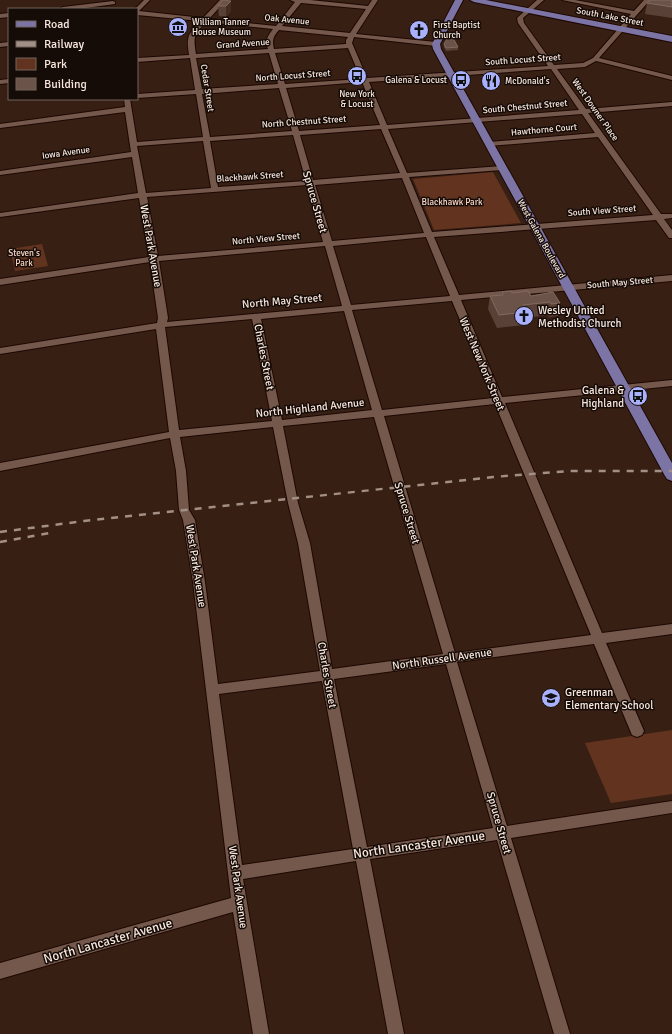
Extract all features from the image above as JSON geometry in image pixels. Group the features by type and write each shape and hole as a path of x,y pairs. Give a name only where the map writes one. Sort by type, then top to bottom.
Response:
{"main road":[{"path":"436,44 459,0"},
{"name":"South Lake Street","path":"474,0 672,40"},
{"name":"West Galena Boulevard","path":"436,44 450,75 672,476"}],"street":[{"path":"138,9 147,0"},
{"name":"Cedar Street","path":"215,190 190,37 223,0"},
{"path":"297,0 370,8"},
{"name":"Spruce Street","path":"297,0 268,40 271,52 562,1034"},
{"path":"350,46 348,41 375,0"},
{"name":"West Downer Place","path":"541,0 520,20 672,236"},
{"path":"565,0 635,14"},
{"path":"647,0 595,59 671,78"},
{"path":"73,8 113,4"},
{"name":"Oak Avenue","path":"138,13 436,44"},
{"name":"Grand Avenue","path":"138,60 350,46"},
{"name":"West New York Street","path":"350,46 382,126 637,731"},
{"name":"South Locust Street","path":"450,75 585,65 595,59"},
{"name":"North Locust Street","path":"138,96 450,75"},
{"path":"0,126 128,104"},
{"name":"West Park Avenue","path":"128,104 134,149 163,318 160,330 174,434 181,471 184,510 189,520 199,582 239,903 261,1034"},
{"name":"South Chestnut Street","path":"475,120 672,104"},
{"name":"North Chestnut Street","path":"134,149 206,138 475,120"},
{"name":"Hawthorne Court","path":"488,144 600,135"},
{"name":"Iowa Avenue","path":"0,173 134,149"},
{"name":"Blackhawk Street","path":"0,215 143,196 502,168"},
{"name":"South View Street","path":"534,226 672,216"},
{"name":"North View Street","path":"0,282 154,259 534,226"},
{"name":"South May Street","path":"567,287 672,278"},
{"name":"North May Street","path":"0,351 161,325 567,287"},
{"name":"Charles Street","path":"256,316 293,503 304,543 327,675 396,1034"},
{"name":"North Highland Avenue","path":"0,467 174,434 672,383"},
{"name":"North Russell Avenue","path":"212,690 672,628"},
{"name":"North Lancaster Avenue","path":"236,873 502,833 671,810"},
{"name":"North Lancaster Avenue","path":"0,971 131,935 239,903"}],"green space":[{"name":"Blackhawk Park","path":"493,172 521,223 434,230 413,179"},
{"name":"Steven's Park","path":"42,244 48,266 15,271 10,249"},
{"path":"672,730 672,794 611,803 585,743"}],"building":[{"path":"223,0 231,1 226,6 218,6"},
{"path":"650,0 672,0 672,7 647,3"},
{"path":"448,37 453,38 458,47 446,48 444,44"},
{"path":"511,291 512,293 528,291 531,296 553,292 560,303 551,304 550,302 523,305 526,312 499,315 490,296 503,295 502,292"}],"railway":[{"path":"0,532 84,521 493,477 569,471 672,471"},
{"path":"0,542 50,533"}],"place":[{"name":"William Tanner House Museum","path":"178,27"},
{"name":"First Baptist Church","path":"419,30"},
{"name":"New York & Locust","path":"357,76"},
{"name":"Galena & Locust","path":"461,80"},
{"name":"McDonald's","path":"491,81"},
{"name":"Wesley United Methodist Church","path":"524,316"},
{"name":"Galena & Highland","path":"638,396"},
{"name":"Greenman Elementary School","path":"551,698"}]}
